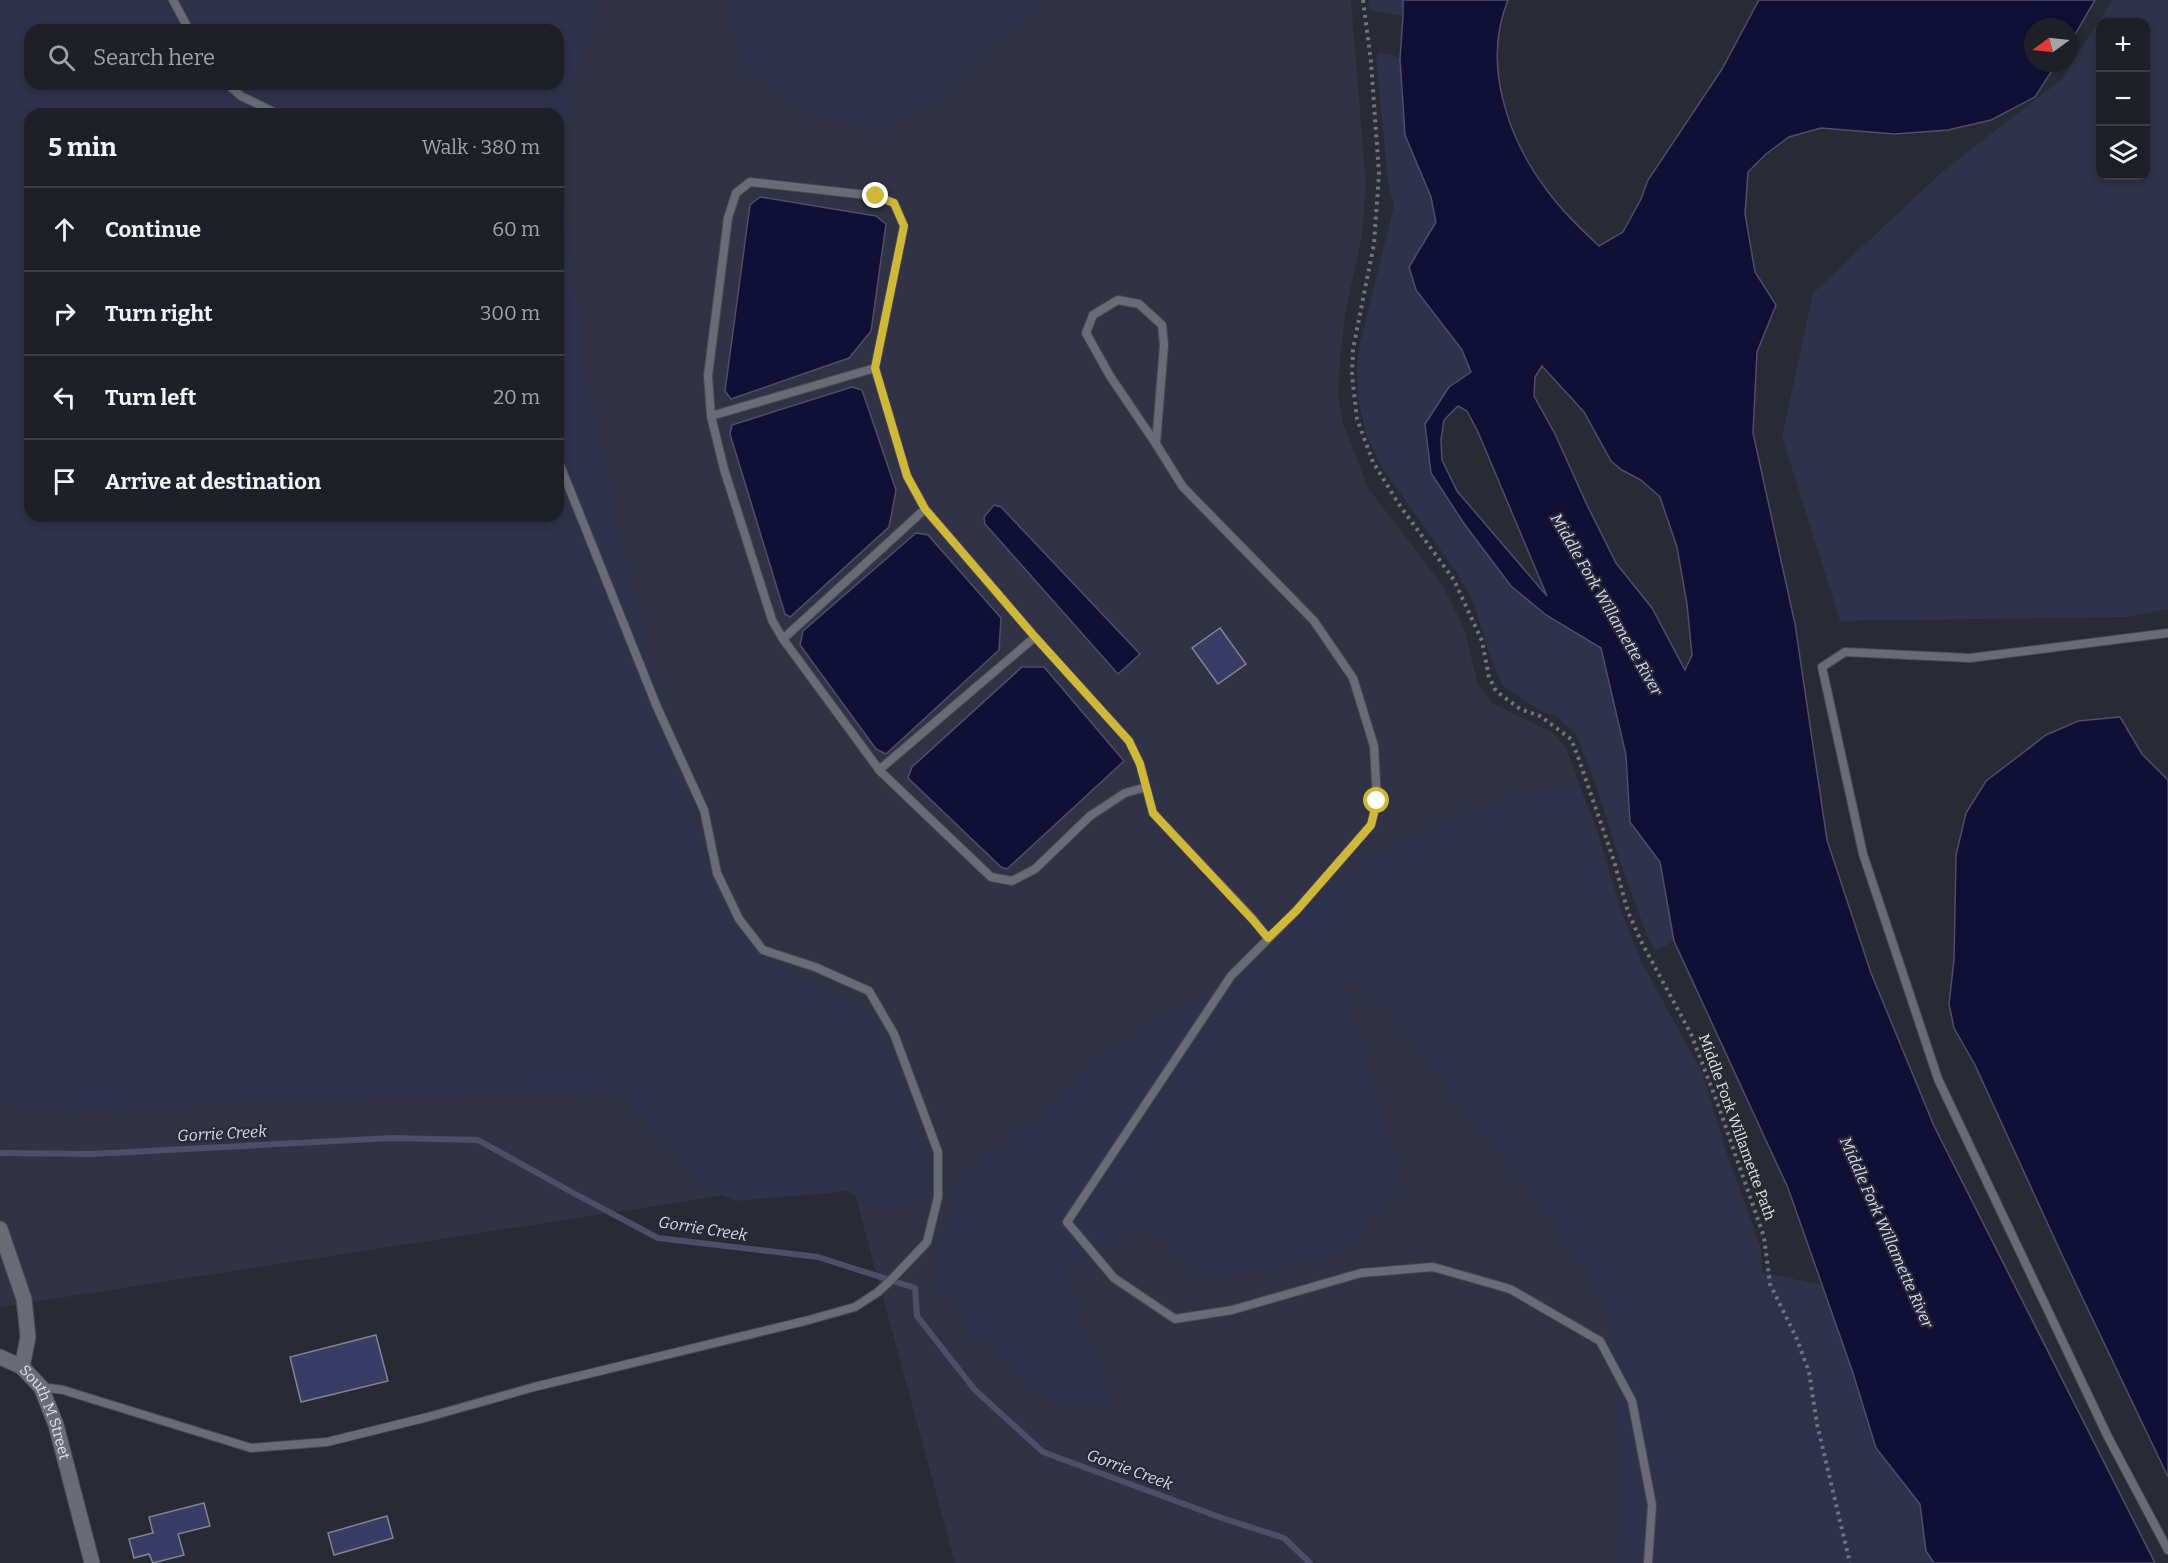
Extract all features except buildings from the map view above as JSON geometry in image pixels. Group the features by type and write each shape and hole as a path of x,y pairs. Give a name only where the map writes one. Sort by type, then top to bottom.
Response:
{"street":[{"name":"South M Street","path":"0,1229 24,1299 28,1336 22,1367 41,1387 56,1425 92,1563"},
{"path":"0,1357 22,1367"}],"lane":[{"path":"173,0 186,24"},
{"path":"234,90 266,108"},
{"path":"1146,787 1125,793 1090,816 1035,869 1012,881 991,877 879,770 783,639 772,620 724,470 711,416 708,375 728,218 736,193 750,182 876,196 894,203 904,226 875,368 907,476 925,509 1035,637 1129,741 1140,764 1153,813 1245,910 1268,938"},
{"path":"1156,444 1164,345 1162,325 1139,303 1118,300 1093,315 1086,333 1110,376 1183,487 1314,621 1353,678 1374,746 1377,801 1371,825 1296,911 1231,976 1068,1222 1114,1278 1175,1319 1232,1310 1361,1273 1433,1267 1510,1289 1600,1341 1632,1401 1652,1505 1648,1563"},
{"path":"711,416 875,368"},
{"path":"41,1387 63,1390 251,1448 327,1442 534,1387 805,1322 855,1307 878,1292 927,1242 938,1197 938,1152 894,1034 869,991 814,967 763,950 738,920 717,873 704,810 657,707 564,475"},
{"path":"783,639 925,509"},
{"path":"2168,633 1970,658 1845,652 1822,667 1863,854 1938,1079 2108,1437 2168,1550"},
{"path":"879,770 1035,637"}],"path":[{"name":"Middle Fork Willamette Path","path":"1363,0 1371,62 1379,174 1374,244 1353,348 1352,375 1357,419 1373,462 1398,503 1454,580 1482,641 1489,677 1496,691 1520,709 1540,716 1571,739 1614,861 1628,912 1691,1034 1764,1236 1770,1284 1796,1337 1809,1372 1817,1424 1850,1563"}],"shaded area":[{"path":"0,0 1351,0 1366,185 1362,235 1346,310 1340,359 1338,395 1343,423 1368,488 1443,586 1464,628 1478,685 1492,703 1553,733 1566,748 1598,834 1622,913 1641,961 1703,1074 1725,1148 1761,1249 1762,1269 1847,1563 955,1563 850,1176 0,1307"},
{"path":"0,0 604,0 583,48 564,141 564,108 24,108 24,522 564,522 564,193 587,378 624,551 691,806 724,906 777,962 874,1014 895,1056 934,1175 919,1201 899,1210 878,1211 848,1191 737,1201 713,1192 691,1172 659,1132 618,1091 92,1109 0,1105"},
{"path":"726,0 1045,0 986,50 938,98 883,132 814,117 738,62"},
{"path":"1368,0 1403,0 1403,16 1369,10"},
{"path":"2112,0 2168,0 2168,609 2127,617 1840,621 1782,437 1813,293 1943,171 2061,80 2066,72 2078,72 2078,53 2096,25 2096,180 2150,180 2150,18 2101,18"},
{"path":"1379,52 1400,59 1405,135 1431,197 1436,222 1409,267 1416,290 1462,350 1471,373 1449,387 1431,473 1465,525 1511,586 1546,615 1601,648 1626,755 1630,822 1660,862 1674,941 1656,951 1648,938 1594,779 1576,734 1557,717 1536,708 1502,685 1488,650 1473,601 1457,573 1381,466 1366,434 1358,400 1359,347 1394,206 1388,182 1376,56"},
{"path":"1578,784 1638,956 1700,1073 1759,1256 1758,1271 1821,1285 1853,1373 1876,1448 1920,1504 1926,1551 1934,1563 1615,1563 1617,1462 1610,1310 1542,1210 1388,1010 1340,976 1403,1185 1338,1257 1207,1279 1140,1224 1065,1275 1113,1407 1049,1403 969,1330 936,1278 940,1240 963,1171 1022,1129 1099,1059 1181,1005 1258,962 1325,887 1398,845 1467,811 1518,794"}],"water":[{"name":"Middle Fork Willamette River","path":"1403,0 1508,0 1497,49 1498,74 1510,123 1532,169 1546,189 1564,212 1599,246 1623,232 1641,199 1648,180 1722,69 1759,0 2095,0 2078,29 2078,18 2024,18 2024,72 2051,72 2035,97 1991,120 1948,130 1895,134 1821,128 1789,137 1766,154 1748,172 1745,214 1755,272 1776,305 1757,352 1753,433 1795,624 1827,840 1871,973 1934,1126 2155,1563 1934,1563 1926,1551 1920,1504 1876,1448 1853,1373 1788,1188 1674,941 1660,862 1630,822 1626,755 1601,648 1546,615 1511,586 1465,525 1431,473 1425,424 1449,387 1471,372 1462,350 1416,290 1409,267 1436,222 1431,197 1405,135 1400,59","holes":["1542,366 1584,412 1611,461 1641,480 1660,497 1677,547 1687,604 1692,655 1685,670 1652,608 1616,563 1555,434 1534,396 1535,377","1458,406 1467,411 1478,432 1547,596 1457,491 1442,460 1441,440 1444,420"]},
{"path":"760,197 876,216 886,224 871,331 849,358 731,399 725,391 750,205"},
{"path":"852,387 862,390 896,490 889,527 790,617 785,614 730,434 732,425"},
{"path":"994,505 1001,507 1140,654 1118,674 985,524 984,517"},
{"path":"916,533 928,535 1001,618 999,650 886,754 876,749 800,645 803,631"},
{"path":"1022,667 1044,667 1124,761 1007,869 1001,867 908,778 912,767"},
{"path":"2120,717 2142,754 2168,780 2168,1477 2062,1255 1975,1065 1954,1028 1949,1004 1954,960 1956,855 1966,813 1986,781 2046,735 2078,721"}],"waterway":[{"name":"Gorrie Creek","path":"0,1153 92,1154 392,1138 478,1140 658,1238 818,1257 915,1288 917,1316 975,1390 1043,1452 1222,1518 1284,1538 1310,1563"}],"route":[{"path":"876,196 894,203 904,226 875,368 907,476 925,509 1035,637 1129,741 1140,764 1153,813 1268,938 1296,911 1371,825 1377,801"}]}
